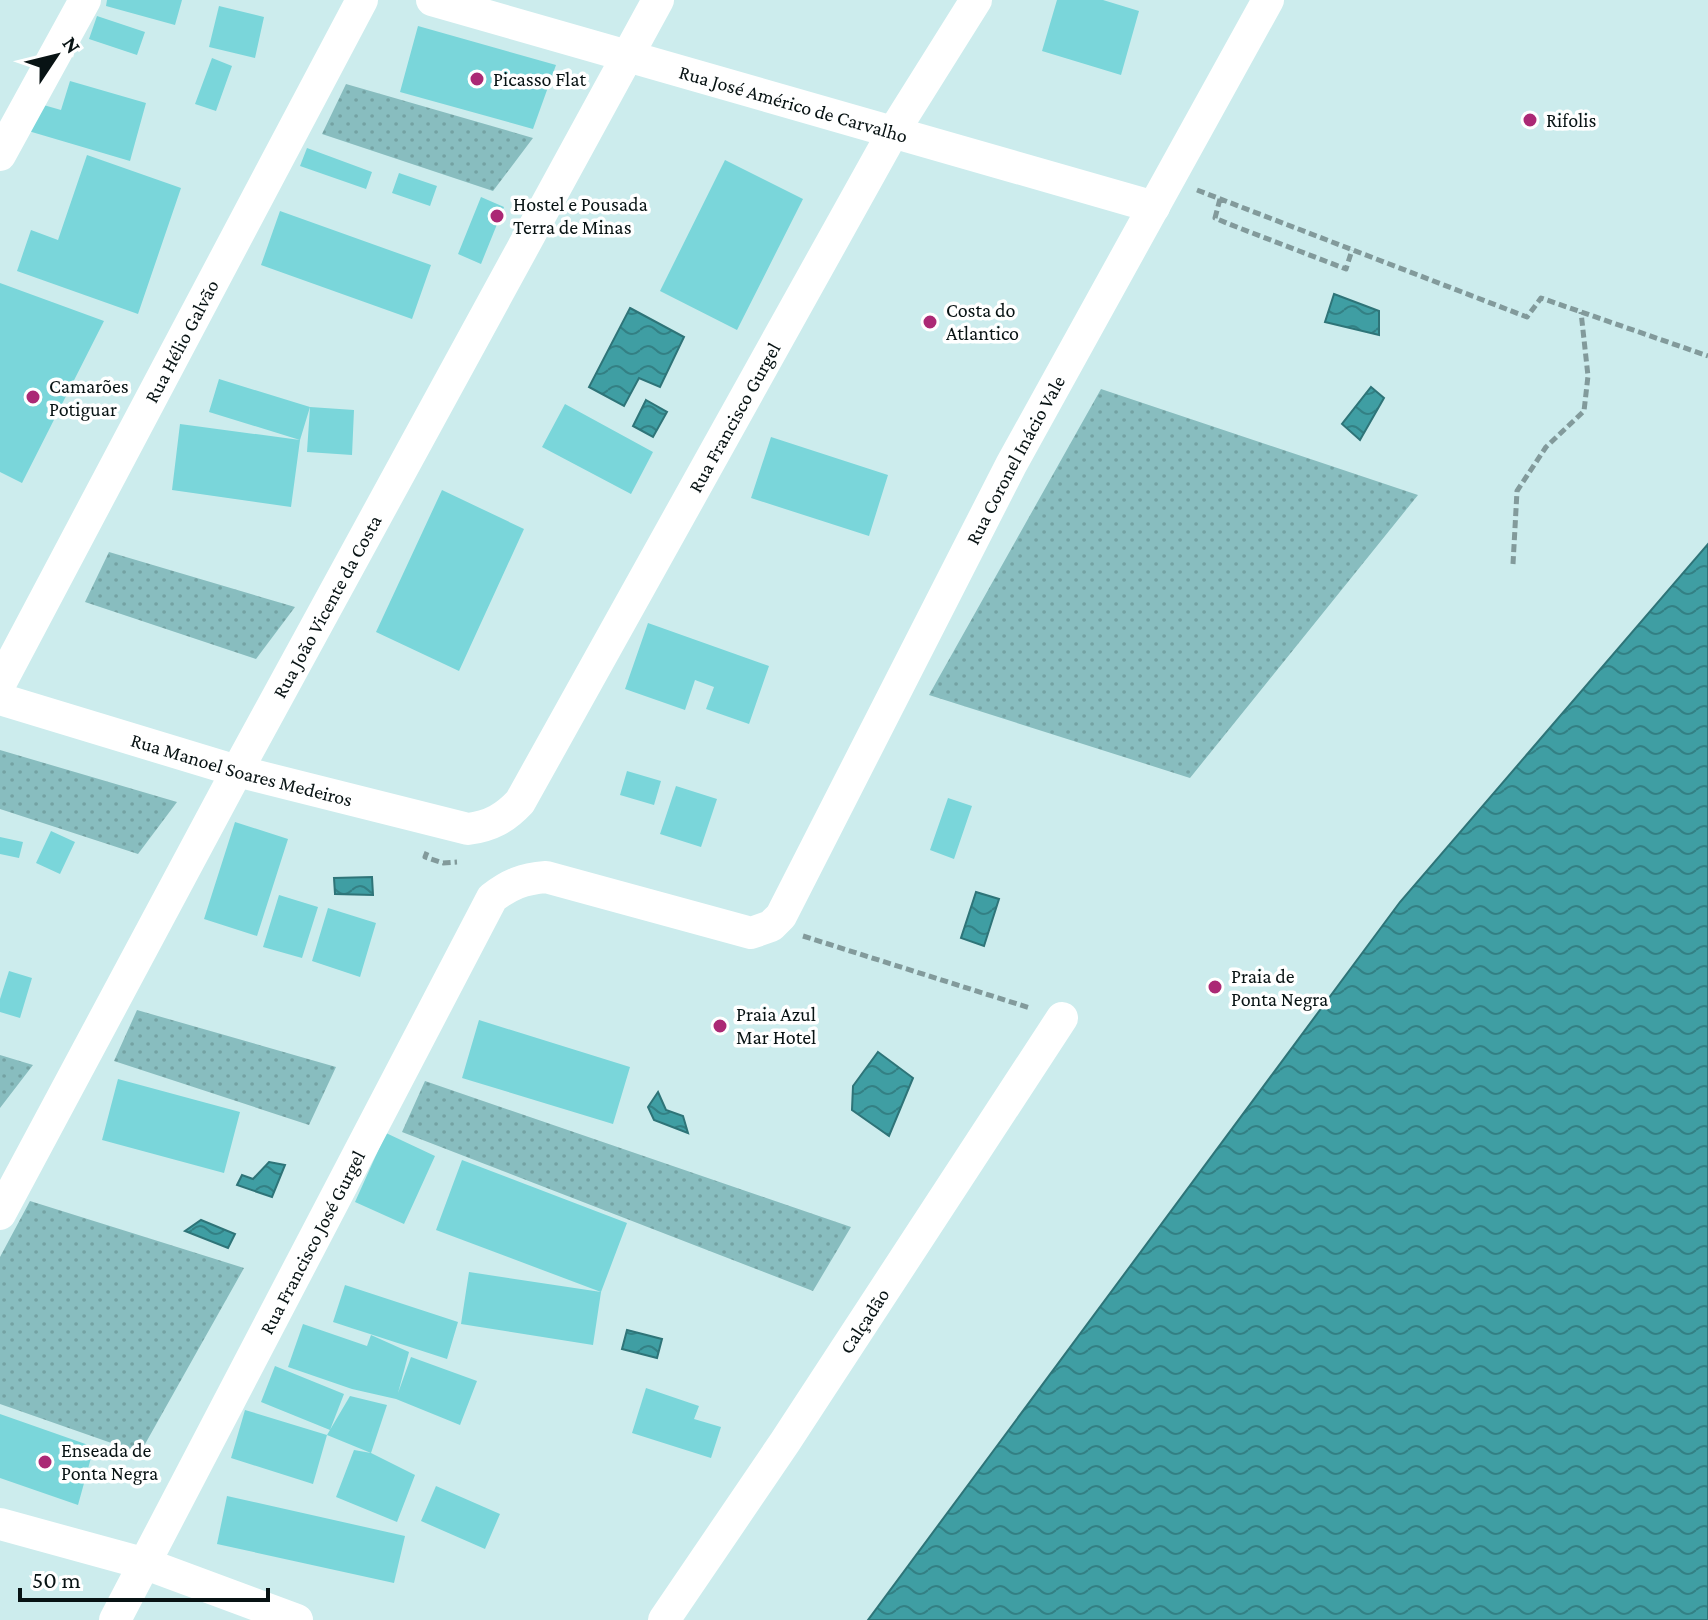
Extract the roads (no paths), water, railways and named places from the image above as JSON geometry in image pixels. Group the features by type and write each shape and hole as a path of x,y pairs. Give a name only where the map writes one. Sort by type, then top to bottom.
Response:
{"street":[{"path":"0,155 85,0"},
{"name":"Rua Hélio Galvão","path":"0,684 362,0"},
{"name":"Rua José Américo de Carvalho","path":"432,0 1154,207"},
{"name":"Rua João Vicente da Costa","path":"0,1214 237,771 658,0"},
{"name":"Rua Francisco Gurgel","path":"484,827 498,822 520,802 892,134 976,0"},
{"name":"Rua Coronel Inácio Vale","path":"525,878 546,877 751,933 771,926 781,916 1011,465 1268,0"},
{"name":"Rua Manoel Soares Medeiros","path":"0,699 237,771 468,829 484,827"},
{"name":"Rua Francisco José Gurgel","path":"115,1620 492,898 525,878"},
{"name":"Calçadão","path":"664,1620 785,1442 1062,1018"},
{"path":"0,1524 146,1564 297,1620"}],"water":[{"path":"1334,294 1379,311 1379,335 1325,322"},
{"path":"630,308 684,337 660,387 639,378 624,406 589,387"},
{"path":"1371,387 1384,398 1360,440 1342,424"},
{"path":"646,400 667,412 653,437 633,426"},
{"path":"1708,544 1708,1620 868,1620 1400,902"},
{"path":"372,877 373,895 335,894 334,878"},
{"path":"976,892 999,899 984,946 961,938"},
{"path":"878,1052 913,1078 889,1136 852,1110 853,1086"},
{"path":"658,1092 666,1110 683,1116 688,1133 654,1120 648,1107"},
{"path":"269,1162 285,1165 272,1197 237,1185 242,1175 253,1179"},
{"path":"201,1220 235,1234 228,1248 185,1231"},
{"path":"627,1330 662,1339 657,1358 622,1349"}],"place":[{"name":"Picasso Flat","path":"477,79"},
{"name":"Rifolis","path":"1530,120"},
{"name":"Hostel e Pousada Terra de Minas","path":"497,216"},
{"name":"Costa do Atlantico","path":"930,322"},
{"name":"Camarões Potiguar","path":"33,397"},
{"name":"Praia de Ponta Negra","path":"1215,987"},
{"name":"Praia Azul Mar Hotel","path":"720,1026"},
{"name":"Enseada de Ponta Negra","path":"45,1462"}]}
